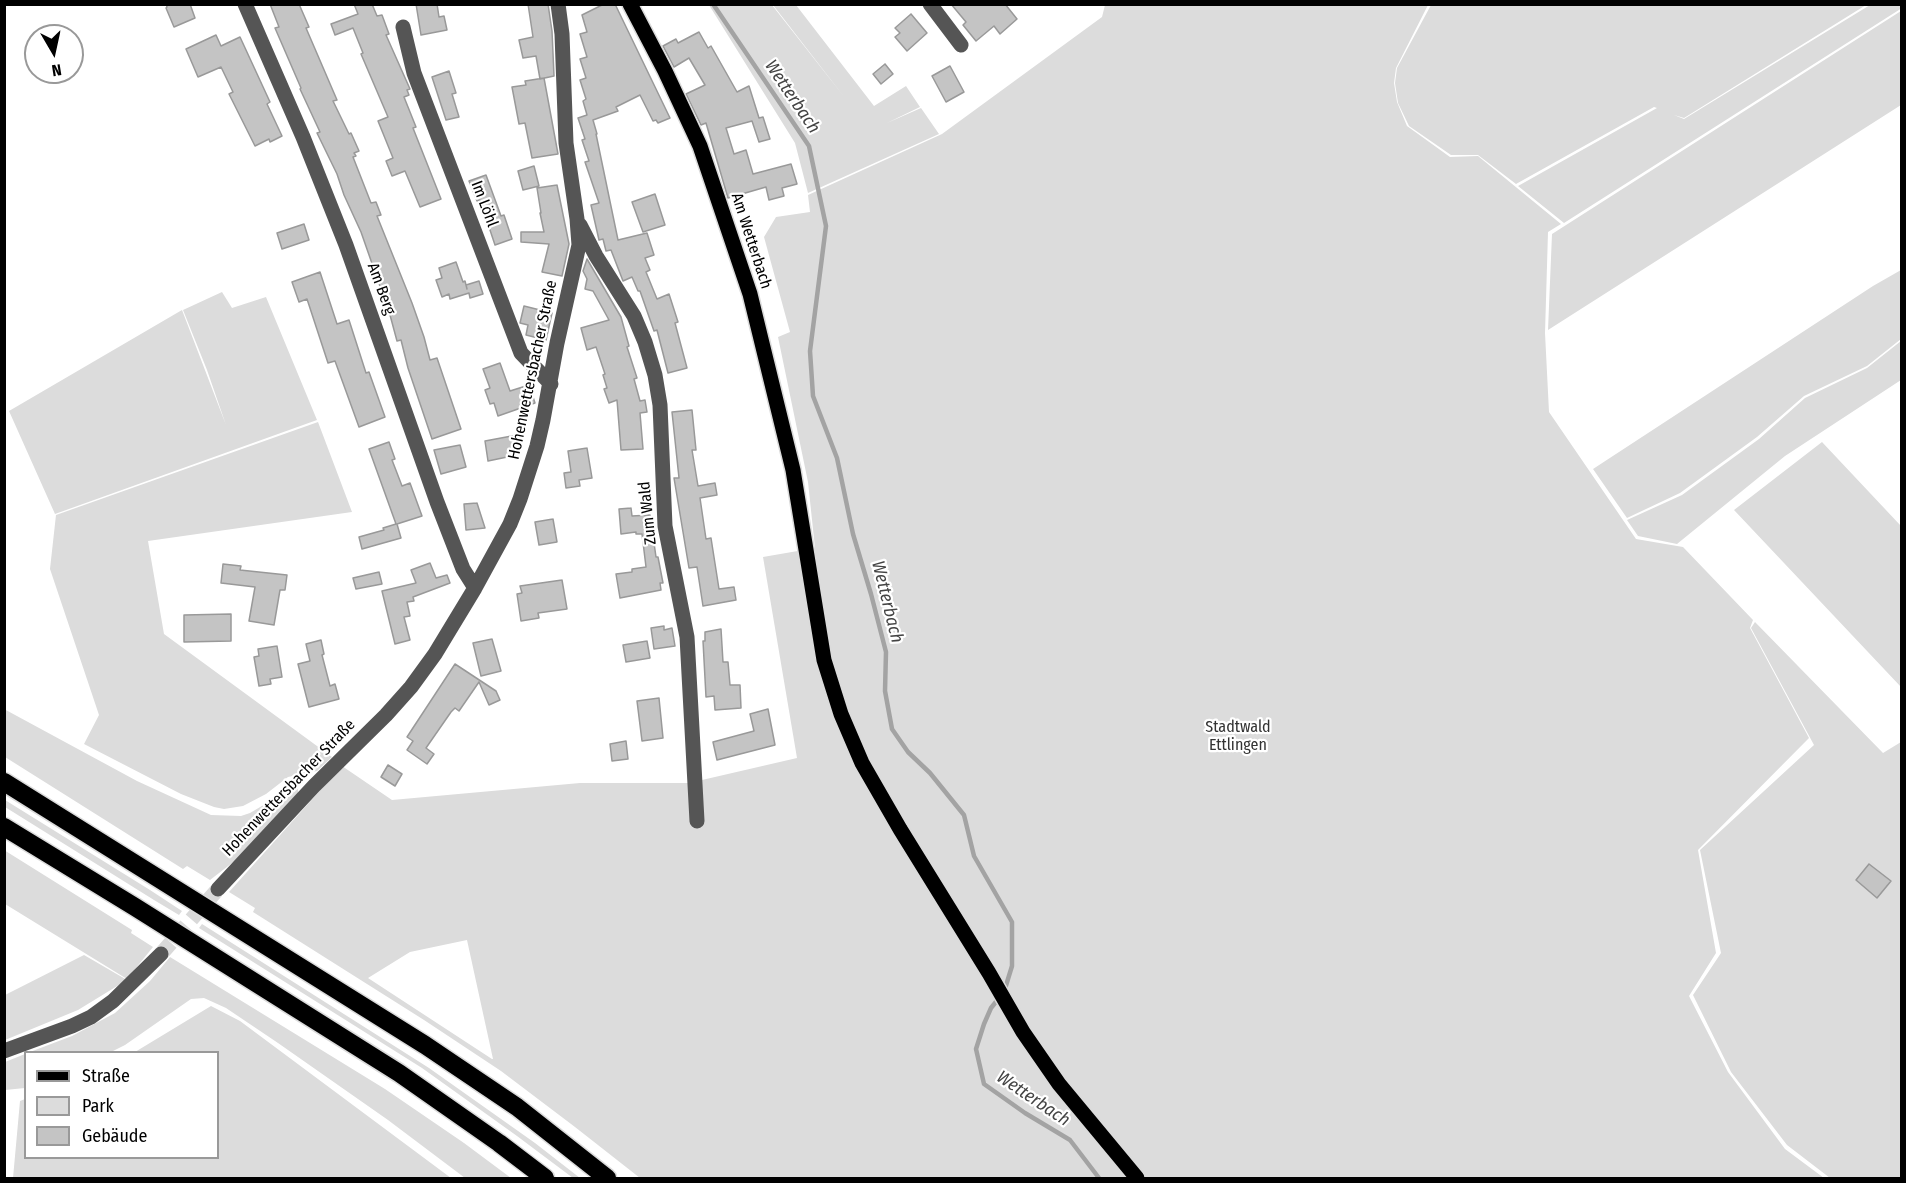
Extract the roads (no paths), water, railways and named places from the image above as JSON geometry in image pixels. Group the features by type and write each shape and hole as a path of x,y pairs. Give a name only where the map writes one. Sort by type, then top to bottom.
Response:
{"highway":[{"path":"4,782 425,1045 517,1107 606,1179"},
{"path":"4,827 399,1074 499,1143 544,1179"}],"main road":[{"name":"Am Wetterbach","path":"630,4 680,101 710,174 750,294 799,502 824,660 841,714 862,763 1039,1058 1137,1179"}],"street":[{"name":"Am Berg","path":"245,4 303,137 346,245 437,502 463,569 475,588"},
{"name":"Hohenwettersbacher Straße","path":"218,888 411,687 435,654 475,588 510,524 520,499 537,446 579,245 566,143 562,34 558,4"},
{"path":"930,4 961,45"},
{"name":"Im Löhl","path":"403,27 414,73 521,353 550,384"},
{"name":"Zum Wald","path":"577,219 596,256 634,316 655,375 660,405 665,526 687,638 697,821"},
{"path":"4,1051 91,1017 113,1001 160,954"}],"waterway":[{"name":"Wetterbach","path":"713,4 809,146 826,226 810,351 813,396 837,458 853,534 886,652 885,691 892,729 908,752 930,773 964,815 974,856 1012,922 1012,966 1004,992"},
{"name":"Wetterbach","path":"999,998 991,1008 976,1049 984,1084 1025,1113 1070,1140 1099,1178"}],"tunnel":[{"path":"161,954 218,889"}],"park label":[{"name":"Stadtwald Ettlingen","path":"1238,737"}]}
